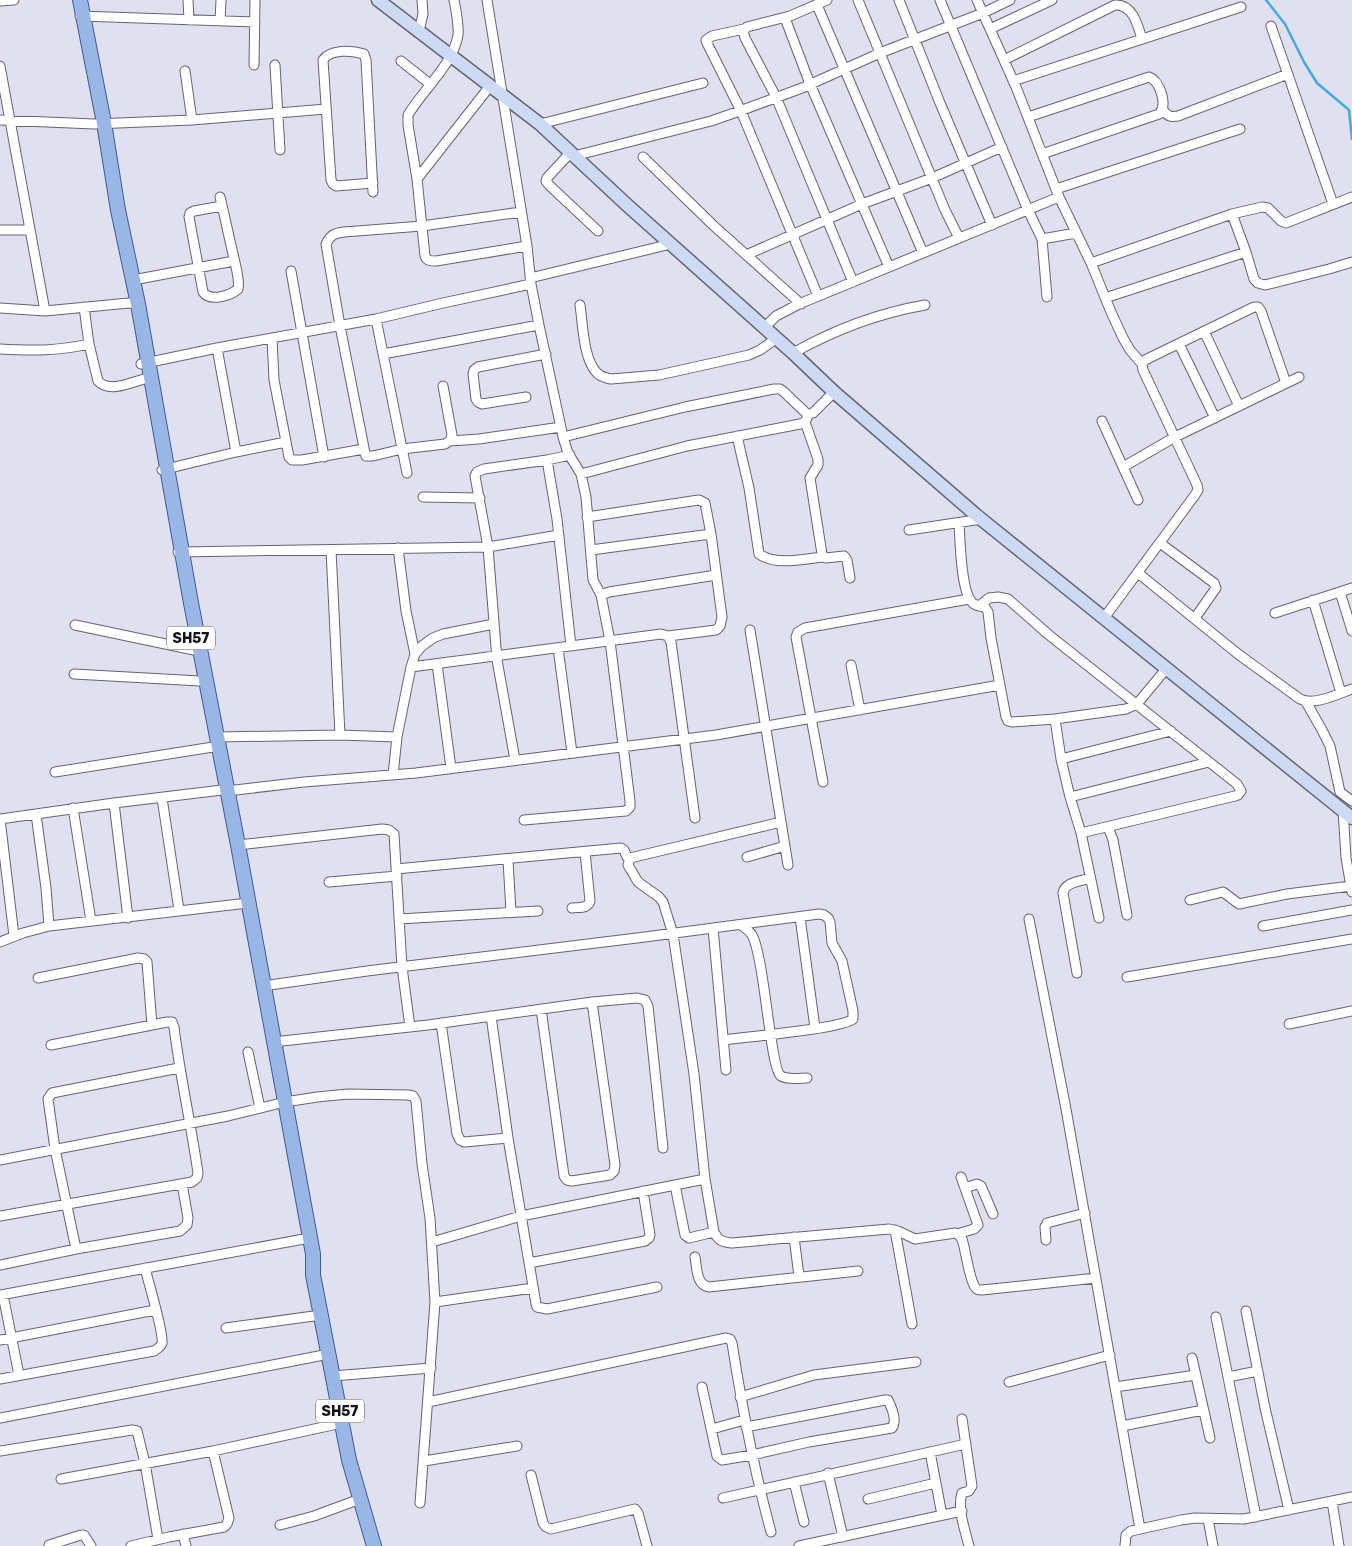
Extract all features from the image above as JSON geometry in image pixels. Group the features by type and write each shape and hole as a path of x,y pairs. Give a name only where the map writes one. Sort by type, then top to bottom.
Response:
{"main road":[{"name":"SH57","path":"74,0 80,16"},
{"name":"SH57","path":"80,0 80,16 99,124 134,303 179,552 191,603 245,904 263,986 304,1239 313,1275"},
{"name":"SH57","path":"99,124 133,280 134,303"},
{"name":"SH57","path":"144,364 144,379 164,470"},
{"name":"SH57","path":"179,552 184,606 215,742"},
{"name":"SH57","path":"224,790 238,845 245,904"},
{"name":"SH57","path":"251,932 312,1254 313,1275 349,1460 374,1546"}],"street":[{"path":"0,1 14,0"},
{"path":"188,0 189,20"},
{"path":"220,21 221,0"},
{"path":"254,0 254,65"},
{"path":"378,0 540,124 765,327 834,392 982,519 1326,797 1349,810"},
{"path":"419,31 423,14 422,0"},
{"path":"454,0 458,29 451,56 408,115 425,256 426,259 431,261 527,246"},
{"path":"487,0 538,325 563,437 570,455 581,474 586,497 594,580 600,595 610,641 630,801 630,807 626,811 524,820"},
{"path":"818,296 741,111 706,40 712,36 785,18 828,0"},
{"path":"858,0 945,210 959,238"},
{"path":"899,0 992,225"},
{"path":"940,0 1042,239 1047,297"},
{"path":"977,0 1013,81 1058,193 1123,338 1142,364 1143,370 1198,490 1104,618"},
{"path":"598,230 548,185 546,181 572,154 711,121 741,111 845,70 880,53 983,13 1010,0"},
{"path":"990,29 1052,0"},
{"path":"817,5 923,253"},
{"path":"1004,60 1115,5 1124,6 1133,15 1138,24 1142,39"},
{"path":"1013,81 1241,7"},
{"path":"80,16 255,22"},
{"path":"785,18 810,84 889,267"},
{"path":"1271,26 1333,204"},
{"path":"744,29 745,38 776,97 853,282"},
{"path":"332,52 358,52 364,54 366,60 373,188 336,186 333,184 331,180 326,109 323,60 326,55 332,52"},
{"path":"401,62 430,84"},
{"path":"276,65 280,150"},
{"path":"0,66 45,311"},
{"path":"185,71 192,120"},
{"path":"1028,117 1149,77 1155,79 1158,85 1163,110 1171,117 1178,116 1288,74"},
{"path":"540,124 704,83"},
{"path":"417,179 490,86"},
{"path":"0,120 99,124 192,120 326,109"},
{"path":"1042,154 1159,114 1163,110"},
{"path":"765,327 776,316 818,296 1028,210 1058,193 1240,129"},
{"path":"746,255 862,204 932,178 1002,147"},
{"path":"643,157 714,226 801,304"},
{"path":"1091,263 1232,214 1262,207 1268,208 1281,221 1286,223 1352,197"},
{"path":"222,201 234,261 239,285 238,289 234,293 212,298 206,296 203,292 198,268 190,213 222,201"},
{"path":"521,212 422,226 334,234 328,239 326,244 340,326 364,449 365,453 369,456 402,449 445,444 450,441 479,439 561,427"},
{"path":"1232,214 1254,279 1258,283 1265,284 1352,262"},
{"path":"0,230 30,230"},
{"path":"1042,239 1076,233"},
{"path":"144,364 217,348 376,319 671,244"},
{"path":"1105,298 1246,252"},
{"path":"133,280 234,261"},
{"path":"291,271 324,457"},
{"path":"0,308 45,311 134,303"},
{"path":"580,305 589,356 598,374 604,378 659,374 749,355 777,338"},
{"path":"793,353 820,338 886,313 925,305"},
{"path":"84,307 95,373 101,384 112,387 144,379"},
{"path":"1142,364 1146,360 1204,331 1254,307 1258,307 1286,383"},
{"path":"376,319 407,473"},
{"path":"383,354 538,325"},
{"path":"1204,331 1239,406"},
{"path":"272,338 274,380 289,457 292,460 302,460 364,449"},
{"path":"0,349 65,350 89,344"},
{"path":"1179,344 1215,418"},
{"path":"217,348 236,452"},
{"path":"526,398 482,404 478,402 474,370 546,354"},
{"path":"1123,467 1175,437 1299,377"},
{"path":"443,386 452,434 450,441"},
{"path":"563,437 684,407 780,389 806,413 818,459 818,465 810,478 823,557"},
{"path":"581,474 687,446 737,436 807,418 834,392"},
{"path":"1102,421 1138,500"},
{"path":"737,436 749,488 759,554 764,557 780,560 844,556 847,560 850,578"},
{"path":"164,470 286,442"},
{"path":"515,760 497,656 488,546 475,476 477,472 484,469 570,455"},
{"path":"547,460 559,535 571,646"},
{"path":"423,497 480,498"},
{"path":"411,667 661,634 668,636 716,630 720,626 722,617 711,534 707,509 704,503 699,500 588,517"},
{"path":"909,530 982,519"},
{"path":"959,523 965,587 969,599 974,605 985,608 988,612 991,638 1008,720 1012,722 1055,719 1126,709 1136,704 1166,669"},
{"path":"590,550 711,534"},
{"path":"179,552 488,546 559,535"},
{"path":"1160,543 1214,584 1216,588 1195,618"},
{"path":"398,548 406,611 415,654"},
{"path":"331,550 340,735"},
{"path":"1138,573 1238,654 1306,702 1330,746 1340,792 1349,810 1346,858 1351,886 1287,894 1244,903 1235,902 1223,892 1190,900"},
{"path":"600,595 716,575"},
{"path":"1276,612 1352,588"},
{"path":"1340,592 1352,630"},
{"path":"979,606 989,598 1008,599 1049,635 1240,788 1240,794 1235,796 1081,833"},
{"path":"823,782 796,637 798,632 805,628 969,599"},
{"path":"1313,600 1341,693"},
{"path":"393,775 397,737 415,654 433,638 443,634 494,624"},
{"path":"75,625 194,650"},
{"path":"750,630 788,865"},
{"path":"668,636 671,642 694,818"},
{"path":"558,648 572,753"},
{"path":"437,664 451,768"},
{"path":"851,666 860,710"},
{"path":"74,674 200,681"},
{"path":"14,936 0,819 73,808 224,790 393,775 684,739 765,727 1000,685"},
{"path":"1306,702 1313,702 1352,689"},
{"path":"1055,719 1061,759 1081,833 1099,918"},
{"path":"1061,759 1171,732"},
{"path":"55,772 215,742 340,735 397,737"},
{"path":"1070,797 1209,762"},
{"path":"1326,797 1352,788"},
{"path":"162,798 179,910"},
{"path":"114,803 128,918"},
{"path":"73,808 91,921"},
{"path":"36,814 49,926"},
{"path":"630,858 781,822"},
{"path":"1108,827 1113,840 1127,915"},
{"path":"238,845 382,829 389,830 394,834 402,967 410,1027"},
{"path":"748,857 785,846"},
{"path":"329,882 396,872 621,848 627,857 630,858"},
{"path":"572,908 586,907 590,901 585,852"},
{"path":"630,858 628,865 635,878 642,886 663,902 673,934 694,1074 705,1179 714,1232 718,1239 723,1242 888,1228 915,1239 952,1233 957,1234 974,1229 978,1225 961,1177"},
{"path":"508,860 512,912"},
{"path":"1077,973 1063,893 1067,886 1090,878"},
{"path":"0,942 49,926 245,904"},
{"path":"1263,926 1352,910"},
{"path":"399,920 538,911"},
{"path":"263,986 818,914 828,918 832,943 842,961 854,1016 852,1019 846,1023 723,1040"},
{"path":"800,917 815,1028"},
{"path":"1029,919 1065,1099 1140,1529"},
{"path":"741,924 752,936 758,954 774,1062 778,1073 785,1078 808,1078"},
{"path":"713,928 726,1070"},
{"path":"1127,977 1352,939"},
{"path":"38,978 138,958 144,959 147,962 152,1025"},
{"path":"273,1042 442,1023 592,1002 637,998 645,1000 648,1006 663,1148"},
{"path":"541,1009 564,1176 567,1180 572,1181 610,1175 614,1171 615,1165 592,1002"},
{"path":"1289,1024 1352,1012"},
{"path":"491,1016 508,1138 537,1307 547,1309 658,1287"},
{"path":"0,1216 182,1184 192,1182 197,1178 198,1173 191,1123 179,1068 172,1022 52,1045"},
{"path":"442,1023 457,1134 460,1140 464,1142 508,1138"},
{"path":"248,1052 260,1108"},
{"path":"76,1249 55,1149 48,1099 52,1093 179,1068"},
{"path":"0,1160 316,1097 348,1094 413,1096 416,1101 422,1164 430,1218 435,1302 420,1503"},
{"path":"432,1242 521,1216 705,1179"},
{"path":"0,1265 76,1249 180,1231 187,1225 188,1218 182,1184"},
{"path":"965,1188 977,1184 981,1186 993,1214"},
{"path":"675,1185 685,1235 689,1238 714,1232"},
{"path":"529,1263 645,1241 650,1235 644,1191"},
{"path":"1046,1240 1045,1227 1047,1223 1085,1212"},
{"path":"895,1230 912,1324"},
{"path":"957,1234 962,1239 972,1280 974,1286 978,1289 1096,1278"},
{"path":"794,1237 799,1276"},
{"path":"19,1375 1,1295 304,1239"},
{"path":"695,1257 699,1282 709,1287 858,1271"},
{"path":"0,1379 154,1351 159,1348 162,1342 145,1268"},
{"path":"435,1302 533,1288"},
{"path":"0,1340 155,1310"},
{"path":"1246,1311 1289,1510"},
{"path":"226,1328 321,1315"},
{"path":"1216,1317 1256,1517"},
{"path":"428,1402 726,1338 730,1339 759,1490 772,1532"},
{"path":"0,1418 329,1354"},
{"path":"1009,1382 1110,1355"},
{"path":"1192,1358 1210,1438"},
{"path":"740,1397 814,1375 916,1362"},
{"path":"333,1376 431,1368"},
{"path":"1228,1377 1258,1371"},
{"path":"1115,1387 1196,1375"},
{"path":"702,1387 717,1456 722,1460 752,1456 809,1442 892,1428 895,1421 890,1403 888,1400 885,1400 712,1429"},
{"path":"1122,1426 1203,1410"},
{"path":"962,1419 972,1486 969,1491 961,1495 969,1546"},
{"path":"61,1479 213,1450 342,1422"},
{"path":"0,1451 132,1430 137,1431 145,1463 158,1539"},
{"path":"723,1498 966,1444"},
{"path":"424,1461 517,1446"},
{"path":"136,1545 224,1527 227,1524 229,1518 213,1450"},
{"path":"930,1452 942,1515"},
{"path":"828,1474 843,1536"},
{"path":"532,1475 543,1523 546,1528 551,1529 634,1509 638,1513 647,1546"},
{"path":"794,1482 804,1522"},
{"path":"868,1499 936,1484"},
{"path":"1125,1546 1126,1535 1140,1529 1181,1520 1235,1520 1256,1517 1352,1496"},
{"path":"280,1525 314,1516 360,1499"},
{"path":"1332,1501 1339,1546"},
{"path":"799,1546 962,1511"},
{"path":"1208,1519 1212,1546"},
{"path":"49,1545 81,1534 84,1535 91,1546"},
{"path":"183,1534 186,1546"}],"waterway":[{"path":"1266,0 1285,24 1317,83 1349,110 1352,139"}]}
